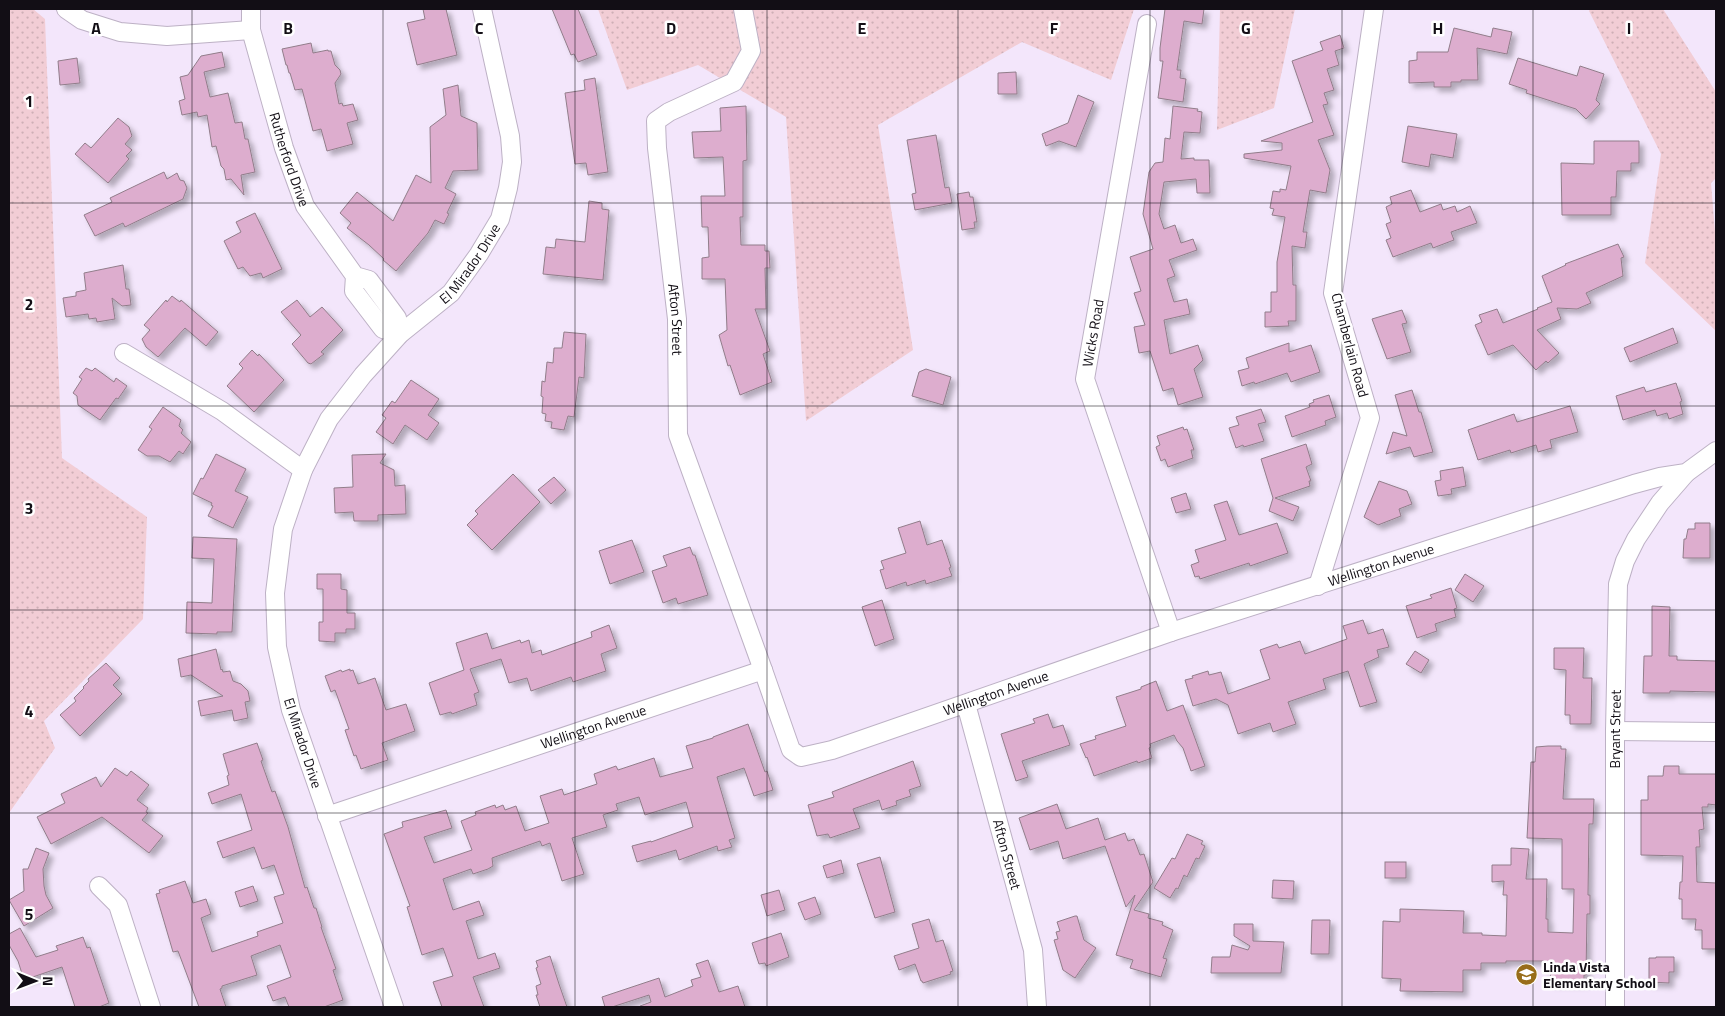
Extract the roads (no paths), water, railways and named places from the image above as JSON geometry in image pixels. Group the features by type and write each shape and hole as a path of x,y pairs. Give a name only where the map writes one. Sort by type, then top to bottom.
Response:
{"street":[{"path":"66,9 82,20 120,32 167,36 250,30"},
{"name":"Rutherford Drive","path":"251,9 250,30 284,148 305,206 355,276 354,291 383,329 400,334"},
{"name":"El Mirador Drive","path":"394,1007 291,710 277,647 275,593 283,529 303,470 328,419 363,375 400,334 451,293 479,254 500,219 512,162 510,136 482,9"},
{"name":"Afton Street","path":"743,9 751,51 734,82 669,112 656,121 657,148 677,319 678,435 763,670"},
{"name":"Chamberlain Road","path":"1318,586 1370,418 1334,293 1374,9"},
{"name":"Wicks Road","path":"1147,24 1085,379 1171,632"},
{"path":"124,354 222,412 303,470"},
{"path":"1686,474 1716,451"},
{"name":"Wellington Avenue","path":"327,816 763,670 791,750 800,756 832,750 1171,632 1634,484 1660,477 1686,474"},
{"name":"Bryant Street","path":"1615,1007 1615,731 1618,584 1625,561 1636,539 1660,503 1686,474"},
{"name":"Afton Street","path":"966,704 1033,950 1038,1007"},
{"path":"1615,731 1716,732"},
{"path":"98,886 118,905 151,1007"}],"place":[{"name":"Linda Vista Elementary School","path":"1527,975"}]}
